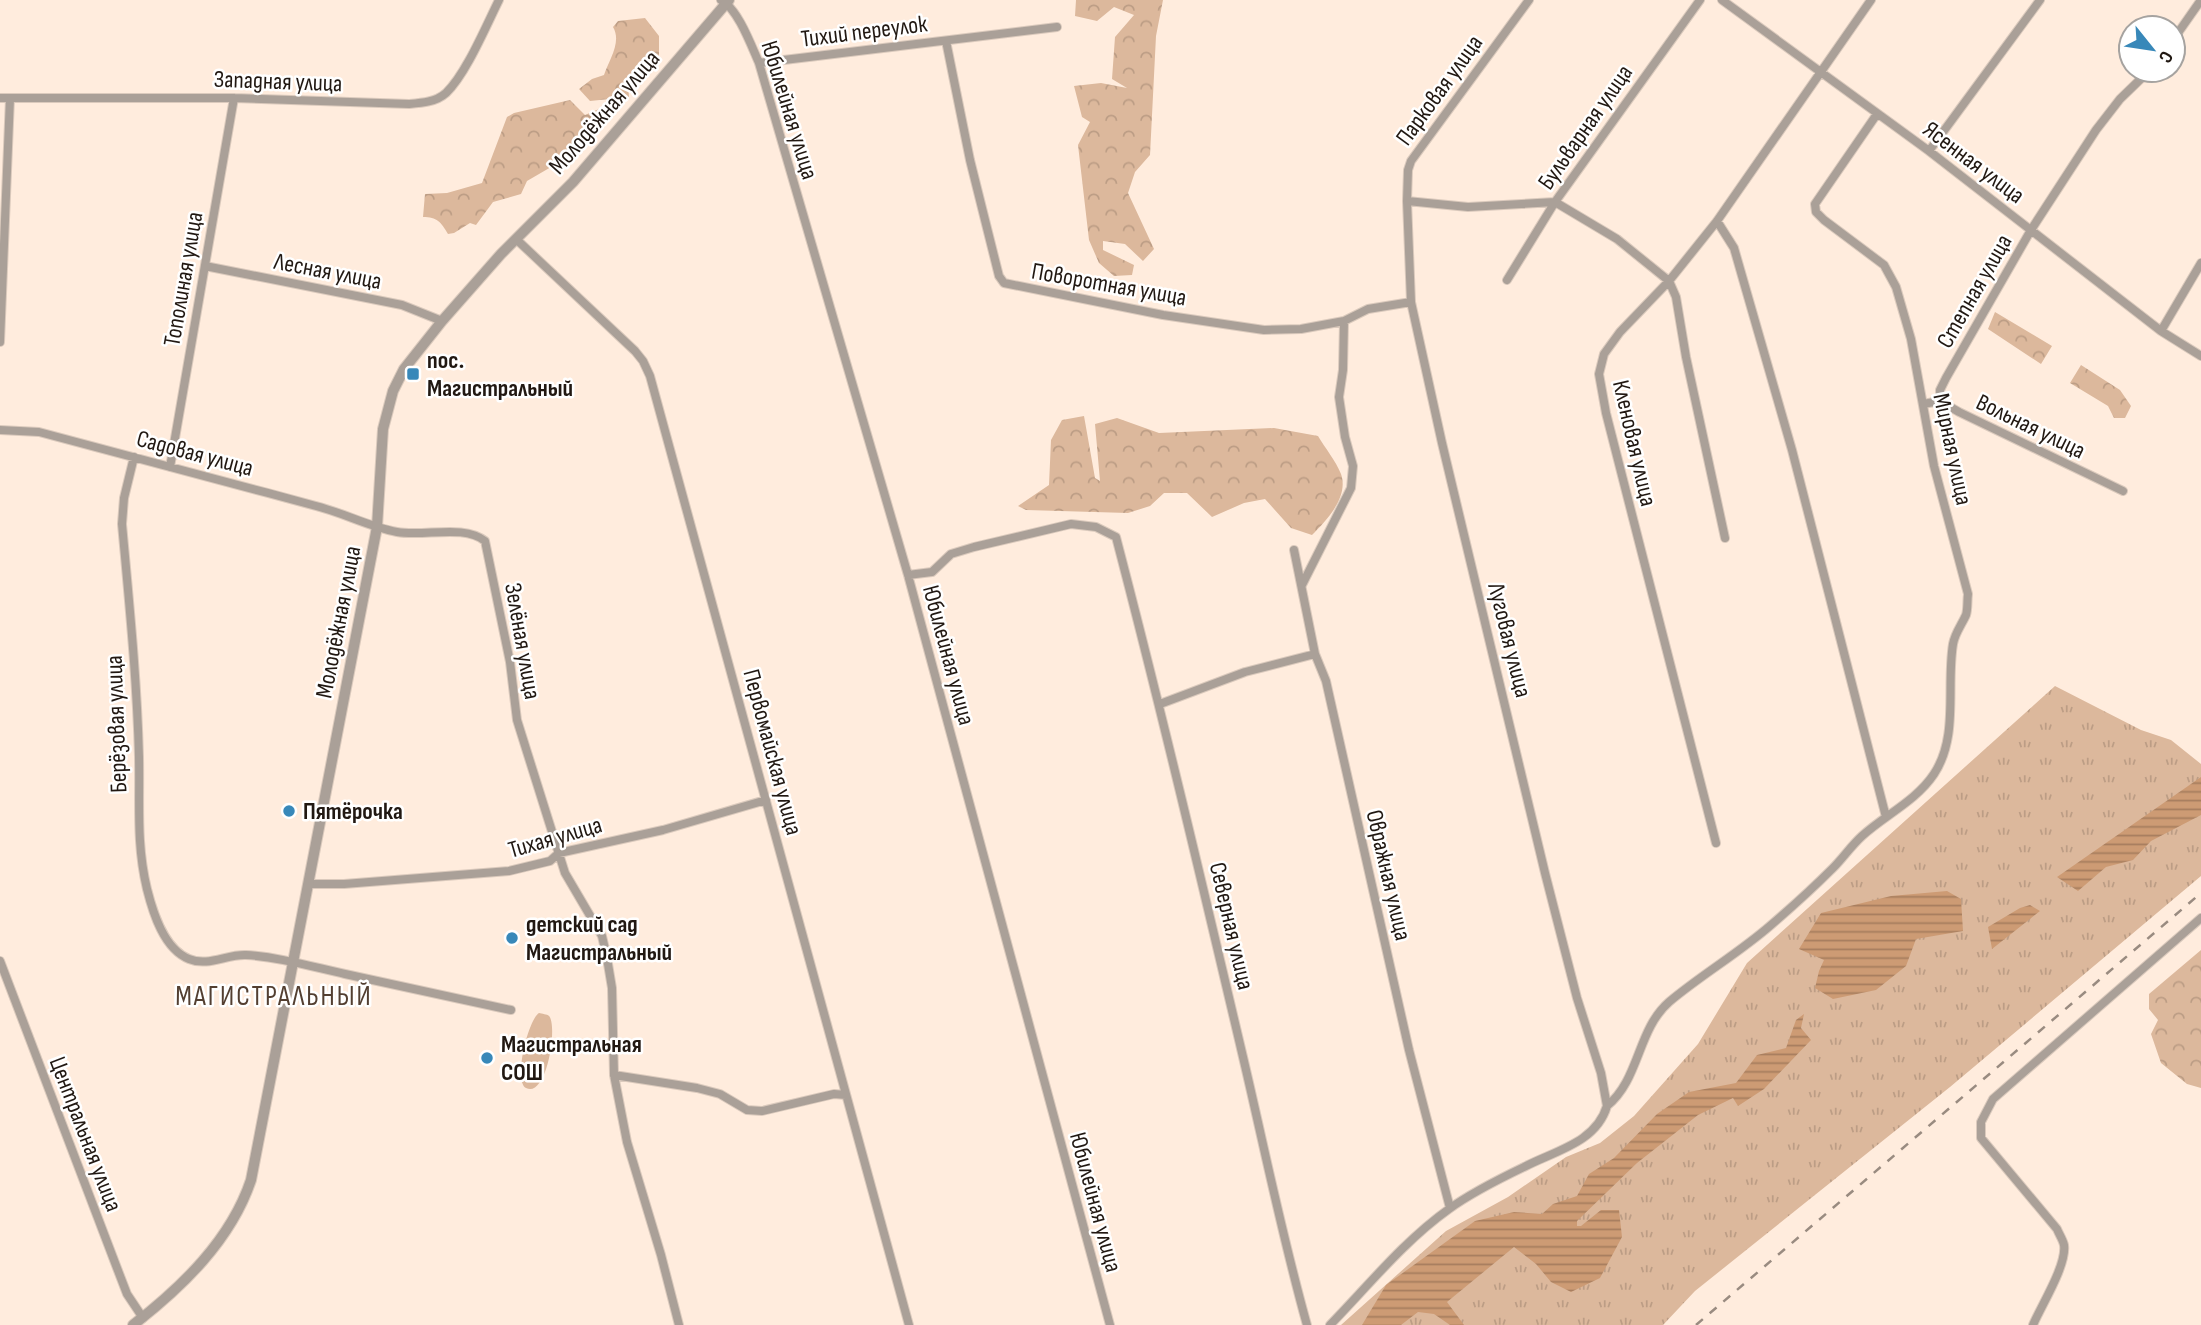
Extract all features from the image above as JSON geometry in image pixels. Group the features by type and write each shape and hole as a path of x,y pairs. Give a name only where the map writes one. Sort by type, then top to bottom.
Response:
{"street":[{"name":"Западная улица","path":"0,98 234,98 409,104 432,101 446,93 460,74 499,0"},
{"name":"Парковая улица","path":"1408,170 1421,144 1529,0"},
{"name":"Бульварная улица","path":"1507,280 1555,202 1700,0"},
{"name":"Ясенная улица","path":"1722,0 1929,151 2161,331 2201,356"},
{"name":"Кленовая улица","path":"1716,843 1609,425 1599,374 1604,354 1620,332 1669,281 1717,220 1871,0"},
{"path":"1929,151 2040,0"},
{"path":"2187,20 2201,0"},
{"name":"Юбилейная улица","path":"726,1 745,32 759,63 908,575 1110,1325"},
{"name":"Молодёжная улица","path":"133,1325 207,1256 231,1227 244,1202 254,1168 377,527 383,429 387,408 404,369 442,321 516,239 573,182 726,1"},
{"name":"Тихий переулок","path":"759,63 1057,26"},
{"name":"Поворотная улица","path":"946,41 970,160 999,276 1004,283 1163,315 1264,330 1301,329 1344,321 1368,309 1411,302"},
{"name":"Степная улица","path":"1940,401 1940,390 1945,378 2031,230 2096,130 2136,84"},
{"path":"0,342 10,98"},
{"name":"Тополиная улица","path":"170,467 234,98"},
{"name":"Мирная улица","path":"1877,114 1815,204 1816,212 1877,258 1889,271 1896,287 1911,340 1934,466 1968,594 1967,613 1953,642 1947,746 1934,774 1914,797 1886,817"},
{"name":"Луговая улица","path":"1408,170 1411,302 1545,873 1577,998 1601,1073 1606,1109"},
{"path":"1407,201 1468,207 1555,202 1617,239 1669,281 1676,298 1686,357 1726,538"},
{"path":"1329,1325 1427,1226 1450,1208 1524,1166 1582,1139 1595,1127 1628,1083 1649,1029 1668,1003 1769,927 1835,867 1860,838 1886,817 1788,437 1734,248 1717,220"},
{"name":"Первомайская улица","path":"516,239 635,351 650,376 909,1325"},
{"path":"2161,331 2201,263"},
{"name":"Лесная улица","path":"205,266 402,305 442,321"},
{"path":"1302,585 1351,488 1353,466 1339,397 1343,370 1344,321"},
{"name":"Вольная улица","path":"1923,404 1940,401 2123,491"},
{"name":"Садовая улица","path":"0,430 39,432 329,509 377,527"},
{"name":"Берёзовая улица","path":"134,457 124,498 122,524 139,757 138,839 147,890 169,943 191,960 205,962 245,955 293,963"},
{"name":"Северная улица","path":"908,575 932,572 951,554 1071,524 1096,527 1116,537 1160,704 1276,1208 1307,1325"},
{"name":"Зелёная улица","path":"377,527 398,533 473,533 485,541 510,662 517,720 565,873 602,936 612,988 612,1064 627,1142 679,1325"},
{"name":"Овражная улица","path":"1294,550 1315,654 1326,681 1409,1050 1450,1208"},
{"path":"1160,704 1245,672 1315,654"},
{"name":"Тихая улица","path":"308,884 344,884 509,871 550,861 559,853 663,830 766,800"},
{"path":"2033,1325 2057,1273 2064,1254 2064,1243 2057,1230 1981,1138 1980,1122 1993,1099 2201,918"},
{"name":"Центральная улица","path":"0,961 127,1294 143,1318"},
{"path":"293,963 511,1010"},
{"path":"614,1075 720,1094 752,1111 834,1094 846,1095"}],"green space":[{"path":"1076,0 1163,0 1156,36 1150,155 1135,172 1128,193 1154,249 1143,261 1125,244 1103,241 1103,250 1134,265 1132,275 1114,276 1099,263 1089,240 1078,145 1090,122 1082,117 1074,86 1101,83 1127,88 1112,79 1115,37 1134,15 1114,7 1097,21 1075,16"},
{"path":"645,18 659,36 659,57 628,83 629,97 590,101 579,89 592,79 604,75 615,45 613,27 618,21"},
{"path":"570,100 585,115 599,109 611,112 582,149 527,181 521,194 493,202 476,225 470,223 448,234 438,221 423,217 425,194 447,193 482,183 507,117"},
{"path":"1995,312 2052,346 2041,364 1988,329"},
{"path":"2081,365 2120,390 2131,406 2125,418 2114,418 2108,406 2070,383"},
{"path":"1084,416 1095,478 1100,481 1095,424 1117,418 1159,433 1274,428 1318,436 1341,474 1342,491 1335,508 1312,535 1291,528 1265,499 1244,503 1212,517 1187,493 1164,493 1150,506 1128,513 1026,510 1018,506 1049,485 1051,440 1062,420"},
{"path":"2055,686 2141,730 2171,740 2201,764 2201,876 1950,1087 1695,1291 1663,1325 1341,1325 1446,1231 1508,1197 1566,1157 1600,1143 1634,1116 1698,1044 1747,963"},
{"path":"2201,950 2201,1088 2187,1084 2161,1063 2151,1034 2158,1020 2149,1009 2149,994"},
{"path":"539,1013 548,1015 551,1022 549,1059 540,1083 533,1088 526,1088 521,1074 524,1050 530,1027"}],"shaded area":[{"path":"2201,777 2201,815 2151,841 2133,860 2106,867 2078,891 2057,877"},
{"path":"1947,891 1961,899 1963,931 1916,939 1906,966 1876,990 1833,999 1815,988 1824,960 1799,949 1821,913 1891,896"},
{"path":"2030,905 2040,911 1992,949 1988,927"},
{"path":"1804,1014 1801,1028 1811,1040 1764,1089 1738,1106 1733,1098 1698,1115 1637,1163 1577,1221 1577,1226 1581,1226 1601,1210 1619,1210 1622,1237 1600,1278 1571,1292 1551,1282 1536,1264 1514,1247 1447,1302 1464,1325 1450,1325 1434,1314 1418,1312 1401,1325 1362,1325 1386,1285 1475,1221 1514,1212 1542,1214 1553,1204 1577,1196 1589,1174 1614,1158 1657,1114 1689,1092 1736,1083 1757,1055 1786,1048 1796,1020"}],"railway":[{"path":"1696,1325 2201,893"}],"place":[{"name":"пос. Магистральный","path":"413,374"},
{"name":"Пятёрочка","path":"289,811"},
{"name":"детский сад Магистральный","path":"512,938"},
{"name":"Магистральная СОШ","path":"487,1058"}],"district":[{"name":"МАГИСТРАЛЬНЫЙ","path":"274,995"}]}
